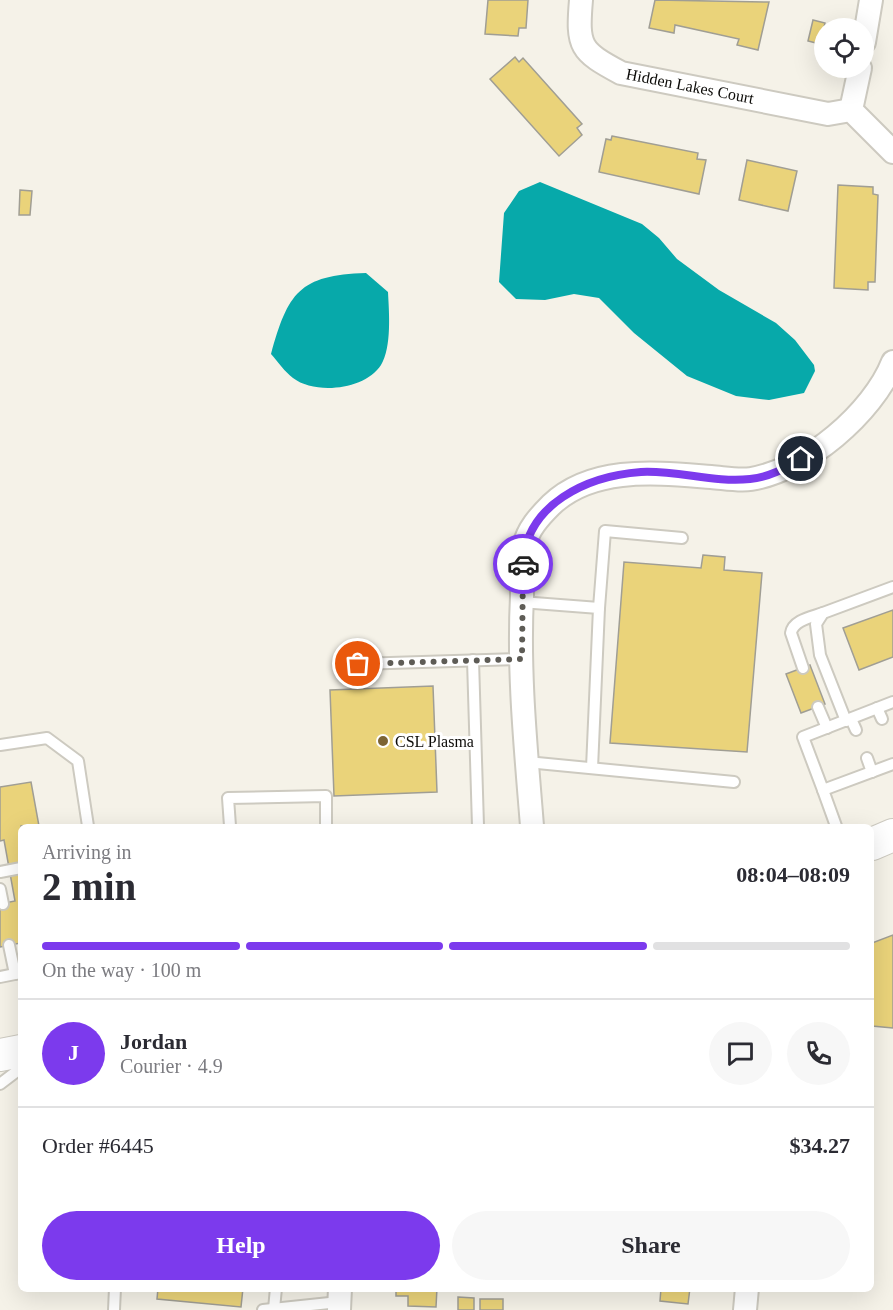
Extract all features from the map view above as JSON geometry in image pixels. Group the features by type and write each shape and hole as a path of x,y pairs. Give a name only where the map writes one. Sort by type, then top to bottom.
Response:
{"main road":[{"path":"874,843 893,836"},
{"path":"0,1055 18,1052"}],"street":[{"name":"Hidden Lakes Court","path":"582,0 579,34 592,57 621,73 828,114 851,110"},
{"path":"867,18 870,0"},
{"path":"858,78 851,110 893,152"},
{"path":"532,824 527,762 521,602 524,546 536,520 559,498 579,487 602,479 641,472 749,479 777,473 836,436 871,399 893,362"},
{"path":"745,1310 747,1292"}],"lane":[{"path":"592,768 604,531 682,538"},
{"path":"803,668 791,633 796,623 893,587"},
{"path":"521,602 599,608"},
{"path":"823,613 816,624 815,635 820,655 848,720 855,730"},
{"path":"358,664 522,659"},
{"path":"473,660 478,824"},
{"path":"836,824 803,737 893,702"},
{"path":"818,707 827,728"},
{"path":"877,708 882,719"},
{"path":"0,745 47,738 78,761 88,824"},
{"path":"867,758 872,772"},
{"path":"527,762 734,782"},
{"path":"823,790 893,764"},
{"path":"230,824 228,798 326,796 326,824"},
{"path":"0,872 18,869"},
{"path":"0,889 3,904"},
{"path":"0,977 18,973 9,945"},
{"path":"0,1084 18,1070"},
{"path":"114,1310 116,1292"},
{"path":"274,1292 268,1309 339,1300"}],"water":[{"path":"540,182 642,224 659,238 677,259 719,290 776,323 795,340 814,365 815,371 804,393 769,400 736,396 687,376 634,333 599,298 574,294 545,300 516,299 499,282 504,213 519,191"},
{"path":"366,273 388,292 388,339 381,365 364,380 339,387 314,387 293,378 271,354 277,333 291,302 311,283 325,278"}],"building":[{"path":"488,0 528,0 526,28 519,28 518,36 485,34"},
{"path":"655,0 769,2 758,50 737,45 739,39 675,25 674,33 649,28"},
{"path":"813,20 814,20 814,42 808,41"},
{"path":"515,57 519,62 523,58 582,124 577,128 582,135 559,156 490,79"},
{"path":"612,136 698,153 697,159 706,160 699,194 599,172 606,139 611,140"},
{"path":"747,160 797,171 788,211 739,200"},
{"path":"838,185 873,187 873,194 878,195 875,282 868,282 868,290 834,288"},
{"path":"20,190 32,191 30,215 19,215"},
{"path":"703,555 725,557 724,570 762,573 747,752 610,743 624,562 701,568"},
{"path":"893,610 893,657 859,670 843,628"},
{"path":"810,665 825,704 801,713 786,674"},
{"name":"CSL Plasma","path":"433,686 437,792 334,796 330,690"},
{"path":"31,782 39,824 18,824 18,944 0,947 0,904 15,901 4,840 0,841 0,787"},
{"path":"893,935 893,1028 874,1026 874,942"},
{"path":"158,1292 243,1292 241,1307 157,1299"},
{"path":"396,1292 437,1292 436,1307 408,1306 408,1296 396,1296"},
{"path":"661,1292 690,1292 688,1304 660,1301"},
{"path":"458,1297 474,1298 474,1310 458,1310"},
{"path":"480,1299 503,1299 503,1310 480,1310"}],"way so far":[{"path":"358,664 522,659 520,619 523,564"}],"place":[{"name":"CSL Plasma","path":"383,741"}],"route":[{"path":"523,564 524,546 536,520 559,498 579,487 602,479 641,472 749,479 777,473 801,459"}]}
